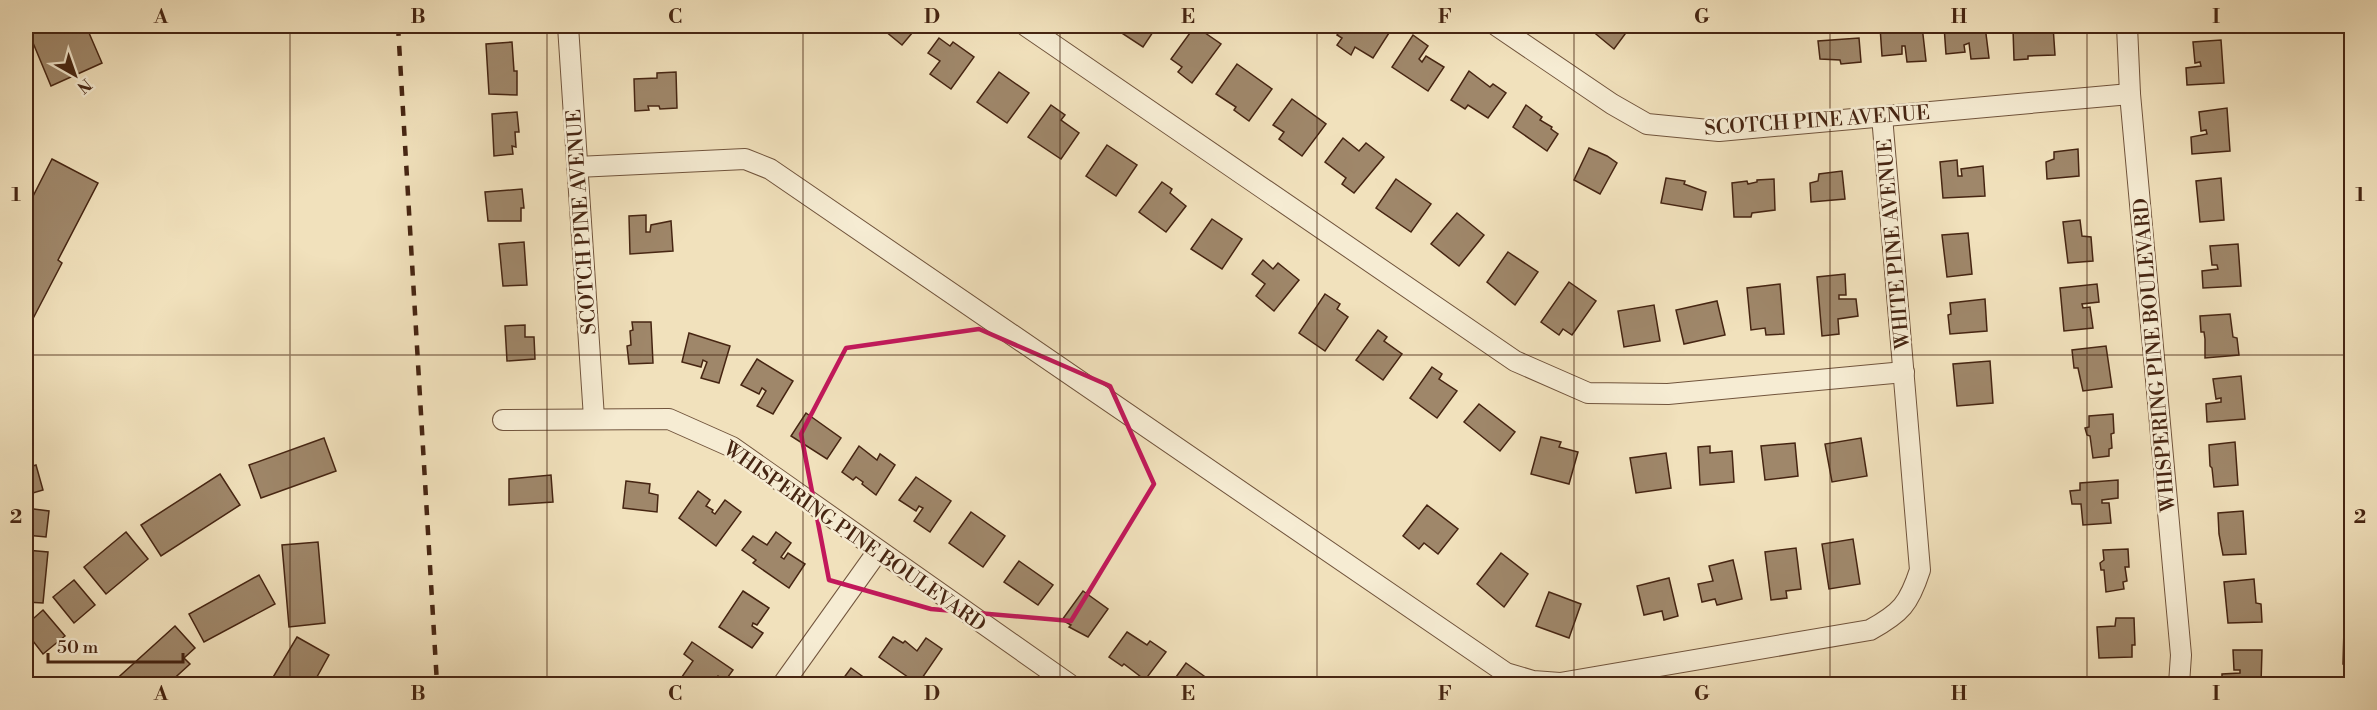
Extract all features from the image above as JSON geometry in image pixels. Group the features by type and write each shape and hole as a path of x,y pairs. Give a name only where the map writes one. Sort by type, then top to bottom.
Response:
{"street":[{"name":"SCOTCH PINE AVENUE","path":"568,26 594,418"},
{"path":"1026,26 1515,361 1588,393 1668,394 1905,372"},
{"name":"SCOTCH PINE AVENUE","path":"1497,26 1612,104 1647,124 1719,131 2130,94"},
{"name":"WHISPERING PINE BOULEVARD","path":"2127,26 2130,94 2181,655 2179,684"},
{"name":"WHITE PINE AVENUE","path":"577,167 745,159 770,169 1506,673 1533,681 1560,683 1870,630 1894,617 1912,594 1920,570 1882,116"},
{"name":"WHISPERING PINE BOULEVARD","path":"503,420 669,419 706,434 732,447 878,552 1069,684"},
{"path":"783,684 878,552"}],"highlighted area":[{"path":"979,329 1110,386 1154,484 1071,621 931,609 829,580 801,434 846,348"}],"building":[{"path":"26,26 86,26 102,63 51,86"},
{"path":"879,26 918,26 902,45"},
{"path":"1111,26 1157,26 1143,47"},
{"path":"1195,26 1221,44 1192,83 1178,72 1182,67 1171,59"},
{"path":"1343,26 1377,26 1389,33 1373,58 1355,47 1351,55 1337,45 1342,38 1337,35"},
{"path":"1594,26 1631,26 1614,49 1591,30"},
{"path":"1922,26 1926,61 1907,62 1905,46 1902,46 1902,54 1882,56 1880,27"},
{"path":"1944,26 1985,26 1989,58 1971,59 1969,43 1964,45 1965,52 1946,54"},
{"path":"2053,26 2055,55 2028,56 2028,59 2014,60 2013,29"},
{"path":"1413,35 1428,46 1419,59 1422,62 1426,56 1444,67 1428,91 1392,67"},
{"path":"939,38 950,46 953,42 974,57 951,89 930,74 940,61 928,53"},
{"path":"1859,38 1861,62 1841,64 1840,60 1820,59 1818,41"},
{"path":"2221,40 2224,83 2187,85 2186,68 2201,66 2200,62 2195,63 2193,42"},
{"path":"512,42 514,71 517,71 517,95 489,94 486,44"},
{"path":"1237,64 1272,89 1249,121 1234,110 1236,107 1216,94"},
{"path":"1469,71 1490,87 1493,84 1506,93 1488,118 1468,105 1465,109 1451,100"},
{"path":"676,72 677,108 660,109 659,106 648,106 649,110 635,111 634,79 657,78 657,73"},
{"path":"999,72 1029,93 1007,123 977,102"},
{"path":"1292,99 1326,124 1302,156 1279,139 1284,132 1273,125"},
{"path":"1051,105 1065,115 1061,120 1079,133 1061,159 1028,137"},
{"path":"1526,105 1542,117 1540,120 1552,127 1551,129 1558,134 1547,151 1513,127"},
{"path":"2227,108 2230,151 2192,154 2191,137 2207,134 2206,130 2201,131 2199,112"},
{"path":"517,112 519,132 515,132 516,147 512,146 513,154 494,156 492,114"},
{"path":"1343,138 1359,151 1366,143 1384,157 1354,193 1342,184 1346,178 1325,162"},
{"path":"1107,145 1137,165 1116,196 1086,176"},
{"path":"1589,148 1617,163 1600,194 1574,180"},
{"path":"2078,149 2079,176 2047,179 2046,162 2054,159 2054,152"},
{"path":"52,159 98,183 58,260 62,263 26,332 26,210"},
{"path":"1957,160 1958,176 1962,176 1961,169 1983,166 1985,196 1943,198 1940,162"},
{"path":"1842,171 1845,199 1811,202 1810,183 1818,181 1819,174"},
{"path":"1666,178 1685,181 1684,184 1706,192 1702,210 1661,203"},
{"path":"2221,178 2224,220 2200,222 2196,181"},
{"path":"1396,179 1431,204 1411,232 1376,208"},
{"path":"1774,179 1775,210 1752,213 1751,217 1734,217 1732,183 1747,181 1748,184 1757,182 1757,180"},
{"path":"1162,182 1172,189 1170,193 1186,206 1166,232 1139,212"},
{"path":"522,189 524,208 521,208 521,221 488,221 485,192"},
{"path":"1457,213 1484,235 1459,266 1431,244"},
{"path":"646,215 646,232 650,232 651,225 671,221 673,251 630,254 629,216"},
{"path":"1212,219 1242,239 1222,269 1191,249"},
{"path":"2080,220 2082,236 2091,237 2093,261 2068,263 2063,222"},
{"path":"1968,233 1972,274 1947,277 1942,235"},
{"path":"524,242 527,285 503,286 499,244"},
{"path":"2238,244 2241,286 2203,288 2202,271 2218,269 2217,265 2212,265 2210,246"},
{"path":"1508,252 1538,272 1515,305 1487,282"},
{"path":"1263,260 1273,269 1278,263 1299,280 1274,311 1256,296 1265,284 1252,274"},
{"path":"1845,274 1846,295 1839,295 1839,299 1856,299 1858,316 1838,319 1839,334 1822,336 1817,277"},
{"path":"1569,282 1596,301 1572,335 1563,329 1559,335 1541,322"},
{"path":"1780,284 1784,334 1766,335 1765,328 1751,330 1747,288"},
{"path":"2097,284 2099,302 2082,304 2083,308 2090,307 2093,328 2064,331 2060,288"},
{"path":"1325,294 1340,304 1337,309 1348,317 1325,351 1299,333"},
{"path":"1985,299 1987,331 1950,334 1948,315 1951,314 1950,303"},
{"path":"1717,301 1725,335 1684,344 1676,310"},
{"path":"1654,305 1660,341 1624,347 1618,311"},
{"path":"2230,314 2233,337 2237,338 2239,355 2205,358 2205,339 2204,332 2201,332 2200,316"},
{"path":"632,322 651,322 653,363 629,364 627,346 631,345"},
{"path":"525,325 525,337 534,337 535,359 507,361 505,326"},
{"path":"1378,330 1387,337 1384,341 1402,354 1383,380 1356,360"},
{"path":"689,333 730,346 719,383 701,378 707,362 703,360 701,367 682,362"},
{"path":"2106,346 2112,387 2083,391 2078,368 2074,368 2072,350"},
{"path":"757,359 793,381 773,414 757,406 766,391 762,388 759,394 741,385"},
{"path":"1990,361 1993,403 1957,406 1953,364"},
{"path":"1432,367 1442,374 1439,379 1457,391 1437,418 1410,398"},
{"path":"2241,376 2245,419 2207,422 2206,404 2221,402 2221,398 2216,399 2213,379"},
{"path":"1479,404 1515,432 1500,451 1464,422"},
{"path":"806,413 841,438 827,459 791,436"},
{"path":"2113,414 2114,433 2111,434 2112,448 2109,449 2109,456 2093,458 2090,436 2087,435 2085,428 2089,427 2089,416"},
{"path":"1541,437 1561,442 1559,447 1578,452 1569,484 1531,474"},
{"path":"324,438 336,471 261,498 249,465"},
{"path":"1861,438 1867,476 1832,482 1825,444"},
{"path":"2235,442 2238,485 2214,487 2209,445"},
{"path":"1795,443 1798,476 1765,480 1761,446"},
{"path":"859,446 877,460 880,454 895,465 876,495 856,477 853,480 842,472"},
{"path":"1710,446 1710,453 1732,451 1734,482 1700,485 1698,447"},
{"path":"1666,453 1671,488 1636,493 1630,458"},
{"path":"36,465 43,490 26,495 26,468"},
{"path":"220,474 240,505 161,556 141,525"},
{"path":"551,475 553,502 509,505 509,479"},
{"path":"916,477 951,501 930,532 914,521 923,508 919,506 916,511 899,500"},
{"path":"2118,480 2118,498 2102,500 2102,503 2109,503 2111,523 2083,525 2081,504 2072,504 2070,491 2080,490 2080,483"},
{"path":"626,481 650,484 649,493 658,495 657,512 623,508"},
{"path":"698,491 710,500 706,506 715,514 725,500 741,512 716,546 679,518"},
{"path":"1427,505 1458,529 1438,554 1424,543 1419,549 1403,536"},
{"path":"26,508 49,511 46,537 26,535"},
{"path":"2243,511 2246,554 2223,555 2218,513"},
{"path":"971,512 1005,536 983,567 949,543"},
{"path":"126,532 148,559 106,594 84,567"},
{"path":"776,532 791,543 781,557 784,559 788,553 805,564 789,588 753,563 756,560 742,550 753,536 767,545"},
{"path":"1853,539 1860,584 1829,589 1822,544"},
{"path":"318,542 325,623 289,627 282,545"},
{"path":"1796,548 1801,589 1786,591 1787,598 1771,600 1765,552"},
{"path":"2128,549 2129,567 2125,567 2127,581 2123,582 2124,589 2106,592 2104,570 2101,570 2100,563 2104,560 2103,550"},
{"path":"26,550 48,552 43,603 26,602"},
{"path":"1501,553 1528,574 1504,607 1477,584"},
{"path":"1733,560 1742,599 1717,605 1715,599 1702,602 1698,584 1713,581 1709,566"},
{"path":"1019,561 1053,585 1038,605 1004,582"},
{"path":"259,575 275,604 204,642 189,614"},
{"path":"1669,578 1678,616 1664,620 1662,611 1644,615 1637,586"},
{"path":"2254,579 2256,603 2261,604 2262,622 2228,623 2224,582"},
{"path":"74,580 95,605 74,623 53,597"},
{"path":"743,591 769,608 757,625 753,623 752,626 763,633 752,648 719,627"},
{"path":"1083,591 1108,609 1088,637 1069,627 1071,625 1062,620"},
{"path":"1549,592 1581,604 1569,638 1536,626"},
{"path":"2345,594 2352,594 2352,664 2343,664"},
{"path":"43,610 65,636 43,654 26,632 26,625"},
{"path":"2116,618 2134,618 2135,645 2132,645 2132,657 2099,658 2097,627 2115,626"},
{"path":"175,626 195,648 184,658 190,664 168,684 111,684"},
{"path":"1127,632 1147,645 1150,641 1166,652 1145,680 1124,664 1122,666 1109,657"},
{"path":"297,637 329,655 313,684 269,684"},
{"path":"893,637 903,643 905,641 917,651 926,638 942,649 918,684 879,657"},
{"path":"692,642 733,670 725,681 718,676 712,684 677,684 693,661 684,654"},
{"path":"2233,650 2262,650 2261,684 2222,684 2222,674 2240,673 2240,670 2234,670"},
{"path":"1186,663 1215,684 1171,684"},
{"path":"851,668 873,684 840,683"}],"railway":[{"path":"398,26 437,684"}]}
